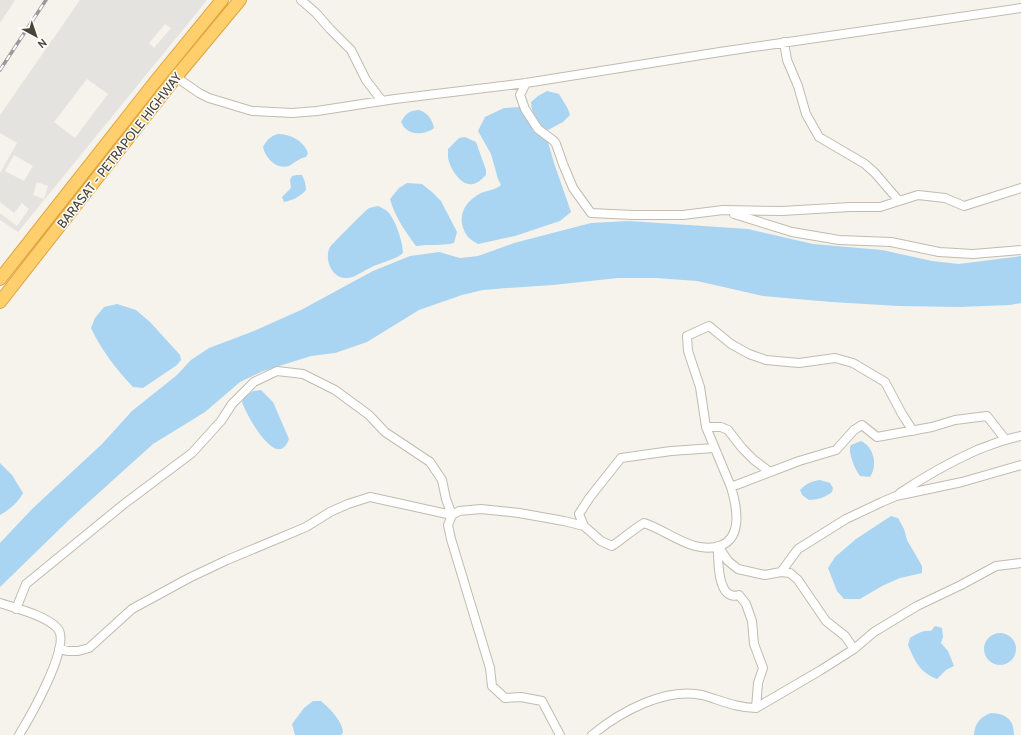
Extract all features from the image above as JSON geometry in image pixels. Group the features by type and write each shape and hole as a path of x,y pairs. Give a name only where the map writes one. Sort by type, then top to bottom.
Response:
{"highway":[{"name":"BARASAT - PETRAPOLE HIGHWAY","path":"0,279 154,82 222,0"},
{"name":"BARASAT - PETRAPOLE HIGHWAY","path":"0,302 176,77 240,0"}],"street":[{"path":"301,0 316,13 330,30 351,50 366,80 382,102"},
{"path":"176,77 209,98 252,111 292,113 318,111 526,83 784,42 1021,8"},
{"path":"784,42 787,60 798,86 806,114 819,137 865,164 875,173 899,201"},
{"path":"526,83 520,95 525,109 538,129 554,140 574,188 591,213 683,215 723,210 782,211 850,207 880,207 918,195 945,198 964,206 1021,188"},
{"path":"723,210 792,232 839,240 890,242 939,252 973,254 1021,250"},
{"path":"714,448 671,451 621,458 590,497 579,514 584,526 601,541 612,546 644,523 694,546 705,548 718,546 728,542 735,532 736,515 731,487 706,427 700,387 688,351 687,336 709,326 731,344 749,354 766,360 799,363 835,358 853,363 885,382 913,431"},
{"path":"16,609 26,584 34,576 124,504 192,453 220,421 232,404 254,382 277,371 303,374 335,390 369,415 385,432 430,462 442,480 446,499 452,515 448,525 450,539 490,668 492,686 505,698 521,697 542,701 560,735"},
{"path":"731,487 799,461 836,450 854,430 862,425 877,437 932,428 956,420 987,416 1005,439"},
{"path":"706,427 721,427 728,430 746,452 770,472"},
{"path":"781,572 798,549 846,519 896,496 954,460 1005,439 1021,436"},
{"path":"896,496 962,482 1021,465"},
{"path":"60,649 78,651 89,648 132,609 208,569 306,527 330,512 348,504 370,498 452,515 460,511 481,508 519,513 584,526"},
{"path":"718,546 728,561 738,569 765,575 781,572 790,573 798,580 826,621 845,636 854,649"},
{"path":"718,546 718,570 723,587 730,595 739,595 746,604 752,621 754,644 762,668 758,683 756,708"},
{"path":"592,735 603,726 623,714 651,701 672,694 700,695 746,708 756,708 821,670 854,649 874,632 917,606 996,566 1021,563"},
{"path":"0,603 29,612 49,622 58,629 61,635 60,649 50,678 20,735"}],"shaded area":[{"path":"0,0 15,0 0,23"},
{"path":"80,0 207,0 18,232 0,220 0,213 17,226 29,209 22,203 14,213 0,202 0,173 17,143 0,133 0,115","holes":["165,24 171,28 154,48 149,43","87,79 108,94 75,138 54,122","14,155 33,166 24,181 5,171","37,182 48,186 44,199 33,195"]}],"water":[{"path":"547,91 559,94 570,115 563,122 548,130 540,125 535,119 531,102"},
{"path":"520,107 530,124 548,142 571,212 560,221 515,236 478,244 468,237 464,231 462,224 463,212 470,201 475,197 501,185 491,154 478,131 485,117 504,108"},
{"path":"419,110 425,113 432,122 434,128 428,132 415,133 408,131 404,128 401,122 408,113"},
{"path":"278,134 287,135 300,142 308,153 306,157 284,167 272,162 266,155 263,147 269,139"},
{"path":"465,137 476,142 486,170 486,175 478,182 473,184 464,183 460,180 451,167 448,158 448,149 459,138"},
{"path":"302,175 306,190 296,198 284,202 282,197 291,188 290,180 292,176"},
{"path":"407,183 422,184 441,201 457,232 454,243 416,246 404,229 390,199 399,188"},
{"path":"378,206 390,214 396,224 403,253 352,277 340,277 333,271 328,261 328,251 330,247 369,208"},
{"path":"629,221 748,229 813,244 882,250 932,261 959,264 1021,256 1021,303 1010,305 959,307 899,306 831,302 763,296 697,281 656,278 618,278 553,285 483,290 462,295 419,310 367,342 335,353 311,356 263,371 240,382 205,412 153,444 71,518 0,587 0,543 32,509 102,444 132,411 177,375 191,360 209,348 254,331 301,310 373,271 410,256 439,252 460,258 478,256 514,243 591,223"},
{"path":"117,304 136,310 150,322 180,355 181,360 177,365 143,388 133,387 105,352 91,328 95,318 104,307"},
{"path":"261,390 273,402 289,439 284,447 277,449 270,445 256,429 242,402 245,397 253,391"},
{"path":"861,441 869,447 872,452 874,467 870,477 860,476 854,465 850,452 851,445"},
{"path":"0,463 12,475 23,493 13,506 0,515"},
{"path":"820,480 830,483 833,488 832,492 824,497 812,500 809,500 802,495 800,490 804,486 811,482"},
{"path":"891,516 898,518 904,529 907,540 922,566 922,573 900,578 882,586 860,599 844,599 837,591 828,568 835,557 856,539"},
{"path":"935,626 942,628 943,637 941,643 948,651 954,666 946,670 937,679 922,670 908,645 910,638 923,632 931,631"},
{"path":"997,633 1003,633 1013,640 1016,649 1015,655 1009,662 1003,665 997,665 987,658 984,652 984,646 991,636"},
{"path":"313,701 321,701 335,715 341,724 343,733 341,735 295,735 292,724 304,708"},
{"path":"991,713 1008,718 1013,725 1014,735 974,735 979,721 984,716"}],"railway":[{"path":"0,70 46,0"}]}
